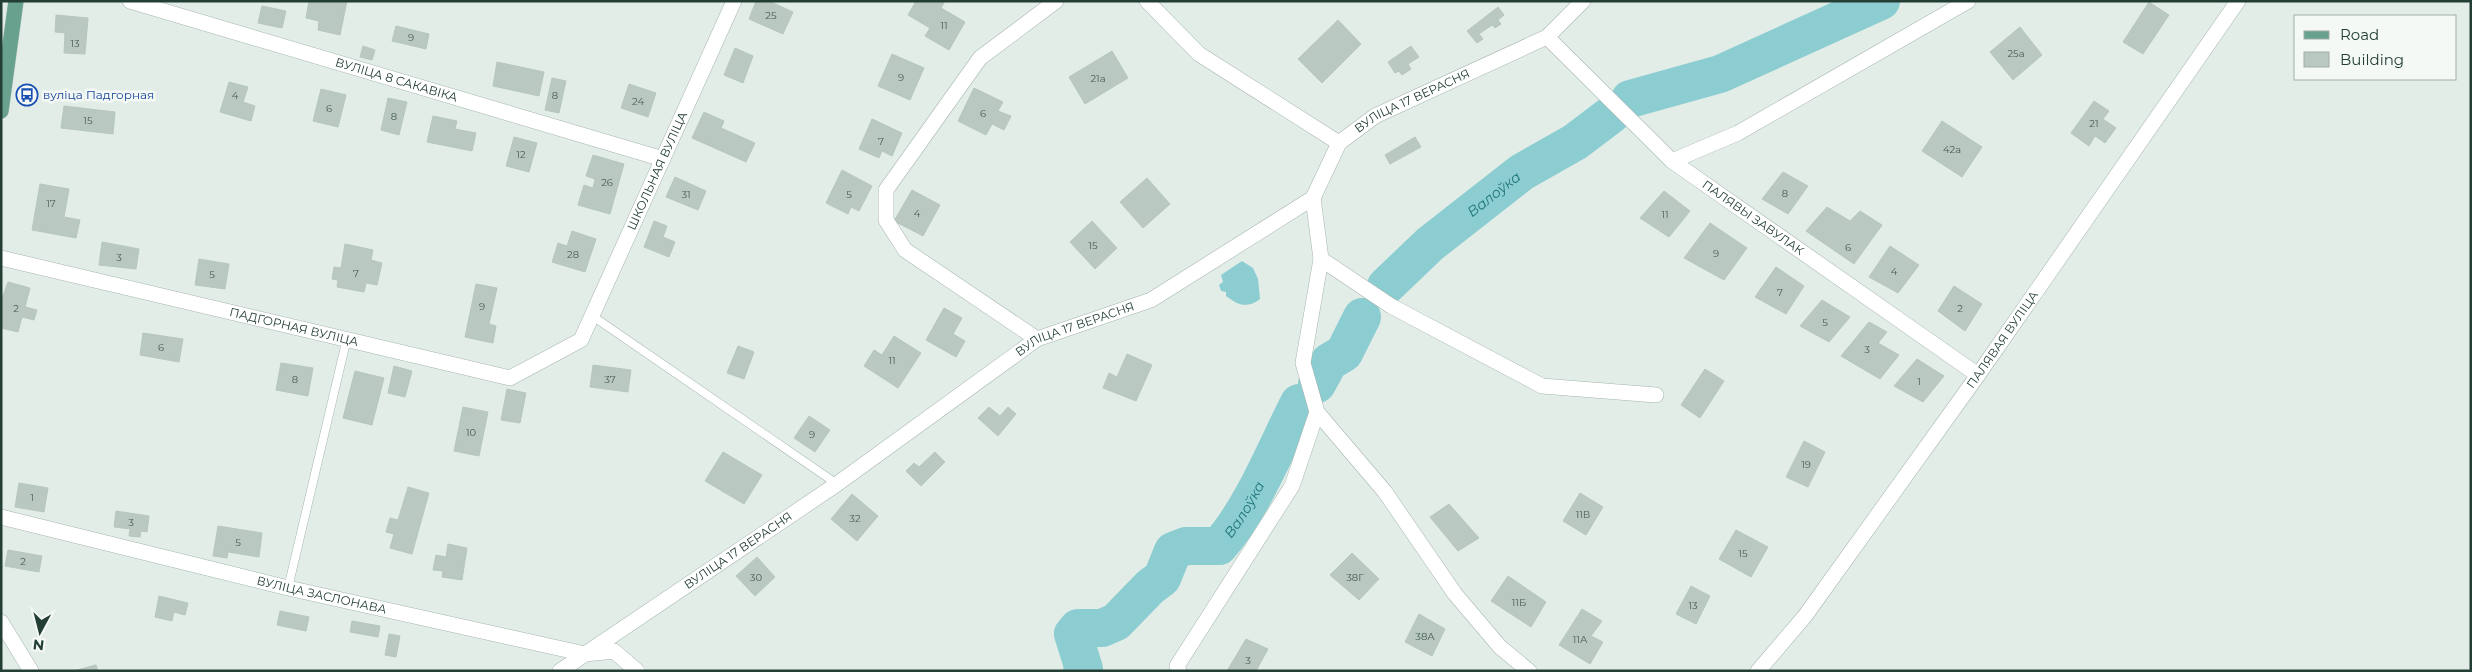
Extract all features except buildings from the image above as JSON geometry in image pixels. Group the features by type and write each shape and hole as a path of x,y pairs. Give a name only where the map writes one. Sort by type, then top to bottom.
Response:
{"main road":[{"path":"1,111 7,34 16,1"}],"street":[{"name":"ВУЛІЦА 8 САКАВІКА","path":"130,1 662,159"},
{"name":"ШКОЛЬНАЯ ВУЛІЦА","path":"580,340 734,1"},
{"path":"1037,339 905,250 886,220 886,190 980,58 1056,1"},
{"path":"1147,1 1199,54 1339,143"},
{"name":"ВУЛІЦА 17 ВЕРАСНЯ","path":"560,671 837,484 1037,339 1152,300 1313,198 1339,143 1375,116 1547,37 1583,1"},
{"path":"1672,162 1738,133 1968,1"},
{"name":"ПАЛЯВАЯ ВУЛІЦА","path":"1758,671 1805,616 1978,375 2238,1"},
{"name":"ПАЛЯВЫ ЗАВУЛАК","path":"1547,37 1672,162 1978,375"},
{"path":"1313,198 1321,259 1303,363 1317,412 1385,492 1455,594 1500,647 1529,671"},
{"name":"ПАДГОРНАЯ ВУЛІЦА","path":"1,258 347,338 510,378 580,340"},
{"path":"1321,259 1391,306 1542,386 1656,395"},
{"path":"1179,671 1177,666 1292,486 1317,412"},
{"name":"ВУЛІЦА ЗАСЛОНАВА","path":"1,517 288,588 585,654 614,651 637,671"},
{"path":"1,622 31,671"}],"lane":[{"path":"591,315 837,484"},
{"path":"288,588 347,338"}],"water":[{"path":"1242,261 1253,268 1258,279 1260,299 1247,305 1239,304 1226,296 1226,292 1221,291 1219,285 1223,282 1221,275"}],"waterway":[{"name":"Валоўка","path":"1630,99 1720,74 1881,1"},
{"name":"Валоўка","path":"1386,286 1430,244 1522,172 1575,142 1612,114"},
{"name":"Валоўка","path":"1317,384 1329,362 1344,353 1362,317"},
{"name":"Валоўка","path":"1082,671 1084,669 1073,634 1078,628 1102,628 1116,622 1150,587 1162,578 1173,551 1186,546 1219,546 1253,496 1299,403"}],"place":[{"name":"вуліца Падгорная","path":"27,95"}]}
